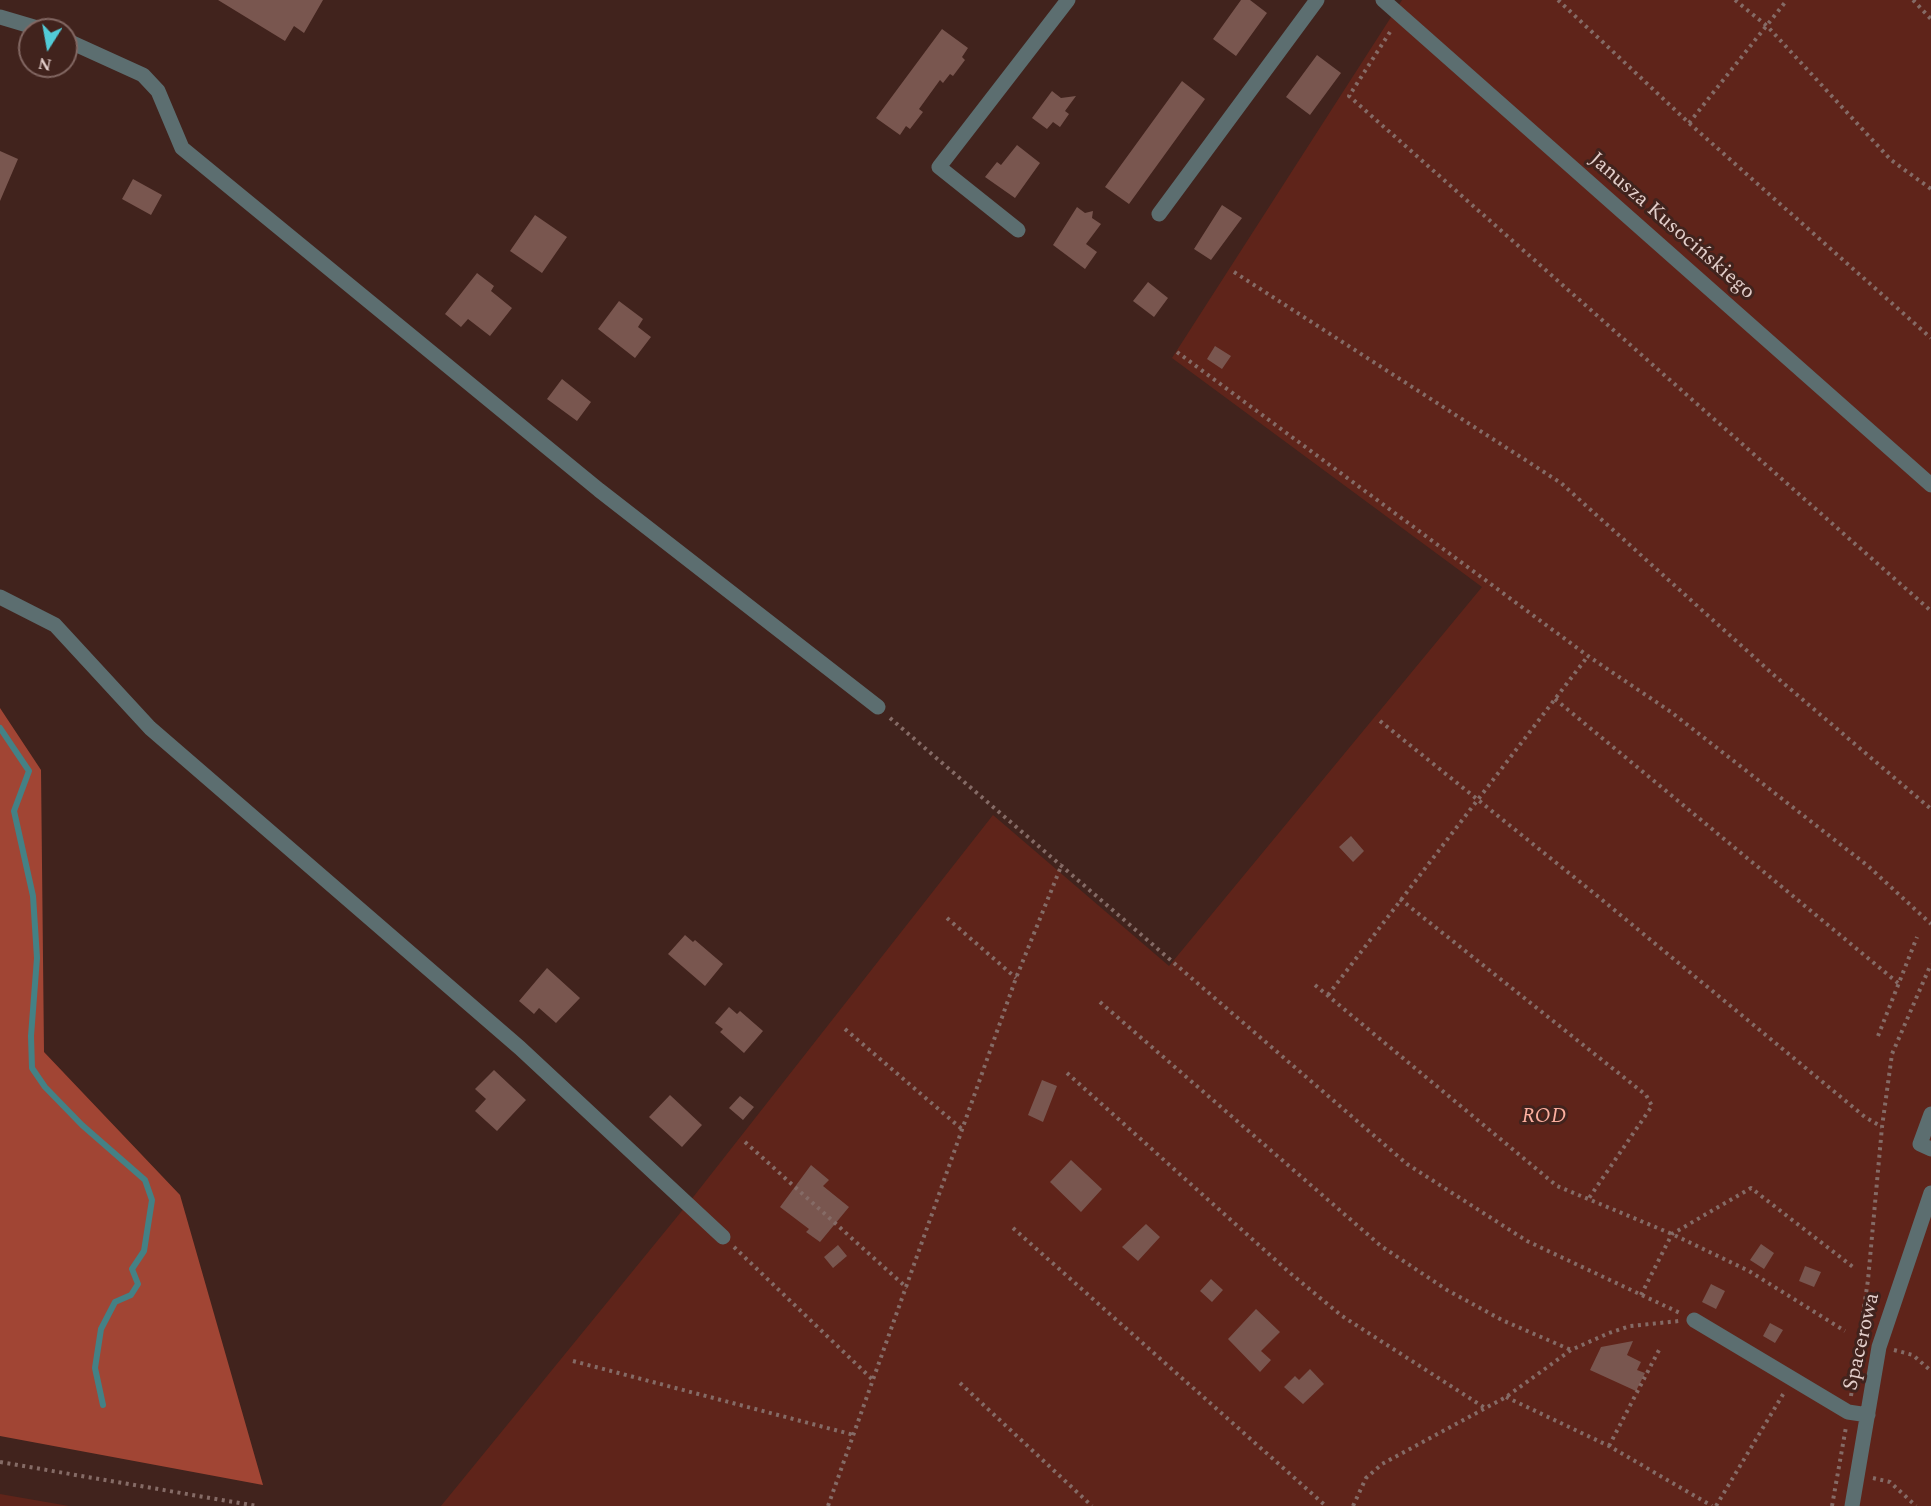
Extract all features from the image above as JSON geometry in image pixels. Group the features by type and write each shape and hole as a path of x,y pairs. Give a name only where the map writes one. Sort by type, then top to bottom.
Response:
{"street":[{"path":"1018,230 939,167 1068,0"},
{"path":"1159,214 1317,0"},
{"name":"Janusza Kusocińskiego","path":"1383,0 1931,484"},
{"path":"0,17 18,22"},
{"path":"78,45 144,75 158,91 182,148 599,490 878,707"},
{"path":"0,597 55,625 150,728 520,1048 723,1237"},
{"path":"1931,1114 1920,1144 1931,1149"},
{"name":"Spacerowa","path":"1852,1506 1879,1347 1931,1193"},
{"path":"1694,1320 1793,1377 1848,1412 1868,1415"}],"path":[{"path":"1558,0 1689,123 1931,339"},
{"path":"1735,0 1767,27 1891,160 1931,189"},
{"path":"1689,123 1787,0"},
{"path":"1913,0 1931,20"},
{"path":"1390,32 1348,96 1931,611"},
{"path":"1234,272 1561,483 1766,668 1931,809"},
{"path":"1177,352 1588,656 1671,712 1868,866 1931,924"},
{"path":"1328,995 1588,656"},
{"path":"1556,699 1899,983"},
{"path":"878,707 1407,1164 1527,1241 1694,1320"},
{"path":"1380,721 1865,1117 1882,1127"},
{"path":"828,1506 1016,978 1062,864"},
{"path":"1400,899 1646,1095 1652,1106 1589,1198"},
{"path":"947,918 1016,978"},
{"path":"1878,1036 1917,937"},
{"path":"1832,1506 1868,1280 1882,1127 1892,1054 1931,964"},
{"path":"1315,985 1557,1186 1672,1234 1749,1271 1845,1331"},
{"path":"1100,1002 1381,1246 1447,1290 1502,1320 1571,1350"},
{"path":"845,1029 963,1130"},
{"path":"1067,1073 1290,1273 1342,1316 1485,1408"},
{"path":"745,1142 907,1288"},
{"path":"1641,1295 1672,1234 1751,1188 1853,1267"},
{"path":"1013,1228 1326,1506"},
{"path":"723,1237 874,1381"},
{"path":"1353,1506 1366,1478 1382,1464 1506,1397 1571,1350 1630,1326 1694,1320"},
{"path":"1879,1347 1913,1355 1931,1371"},
{"path":"1609,1446 1659,1350"},
{"path":"573,1361 854,1435"},
{"path":"1506,1397 1609,1446 1714,1506 1793,1377"},
{"path":"960,1383 1092,1506"},
{"path":"0,1461 257,1506"},
{"path":"1858,1474 1890,1482 1916,1506"}],"green space":[{"name":"ROD","path":"1402,0 1931,0 1931,1506 441,1506 694,1196 993,815 1169,966 1482,587 1172,358"},
{"path":"0,1494 69,1506 0,1506"}],"shaded area":[{"path":"0,708 41,770 44,1052 180,1195 263,1485 0,1436"}],"building":[{"path":"218,0 323,0 304,33 294,26 285,41"},
{"path":"1241,0 1250,0 1267,13 1236,56 1213,39"},
{"path":"942,29 968,48 962,57 965,60 953,76 950,74 943,83 940,80 919,109 923,112 910,129 906,126 900,135 876,118"},
{"path":"1317,55 1341,73 1310,115 1286,97"},
{"path":"1182,81 1205,99 1129,204 1105,187"},
{"path":"1052,91 1061,98 1076,96 1065,111 1069,114 1060,127 1053,122 1047,129 1032,118"},
{"path":"1017,145 1040,163 1015,198 985,177 997,162 1001,165"},
{"path":"0,151 18,159 0,201"},
{"path":"133,179 162,195 151,215 122,199"},
{"path":"1222,205 1242,218 1211,260 1194,249"},
{"path":"1077,207 1085,213 1093,211 1092,218 1101,224 1086,244 1097,252 1085,269 1053,245"},
{"path":"535,215 567,237 542,273 510,251"},
{"path":"477,273 494,286 491,291 512,308 490,336 468,319 461,327 445,314"},
{"path":"1148,282 1168,298 1154,317 1133,301"},
{"path":"619,301 643,319 638,327 651,337 635,358 598,329"},
{"path":"1215,346 1231,356 1222,369 1207,359"},
{"path":"562,379 591,402 577,421 547,399"},
{"path":"1351,836 1364,851 1353,862 1339,847"},
{"path":"685,935 693,942 695,940 723,964 705,986 668,954"},
{"path":"547,968 580,998 556,1023 539,1008 534,1014 519,1001"},
{"path":"729,1007 737,1014 740,1011 763,1031 744,1053 720,1032 723,1029 715,1023"},
{"path":"494,1070 526,1100 497,1131 475,1111 486,1099 475,1089"},
{"path":"1042,1080 1057,1086 1043,1122 1028,1115"},
{"path":"670,1095 702,1125 682,1147 649,1117"},
{"path":"740,1096 754,1107 743,1120 729,1108"},
{"path":"1071,1160 1102,1189 1081,1212 1050,1182"},
{"path":"811,1165 829,1180 823,1186 849,1207 820,1242 806,1232 809,1229 780,1207"},
{"path":"1146,1224 1160,1237 1138,1261 1122,1247"},
{"path":"1761,1244 1774,1253 1764,1269 1750,1260"},
{"path":"838,1245 847,1256 833,1268 824,1257"},
{"path":"1805,1266 1821,1272 1814,1287 1799,1281"},
{"path":"1211,1279 1223,1290 1212,1302 1200,1291"},
{"path":"1711,1284 1725,1291 1716,1309 1702,1302"},
{"path":"1256,1309 1280,1332 1261,1351 1271,1360 1260,1372 1228,1339"},
{"path":"1770,1323 1783,1330 1775,1343 1763,1336"},
{"path":"1633,1341 1627,1355 1641,1362 1637,1370 1645,1373 1636,1391 1590,1370 1601,1347"},
{"path":"1310,1369 1324,1384 1303,1404 1284,1387 1295,1376 1299,1380"}],"waterway":[{"path":"0,728 29,771 14,811 33,896 37,958 31,1036 32,1068 45,1087 82,1125 145,1180 152,1200 144,1251 132,1269 138,1284 131,1295 115,1302 101,1329 95,1368 103,1405"}]}
